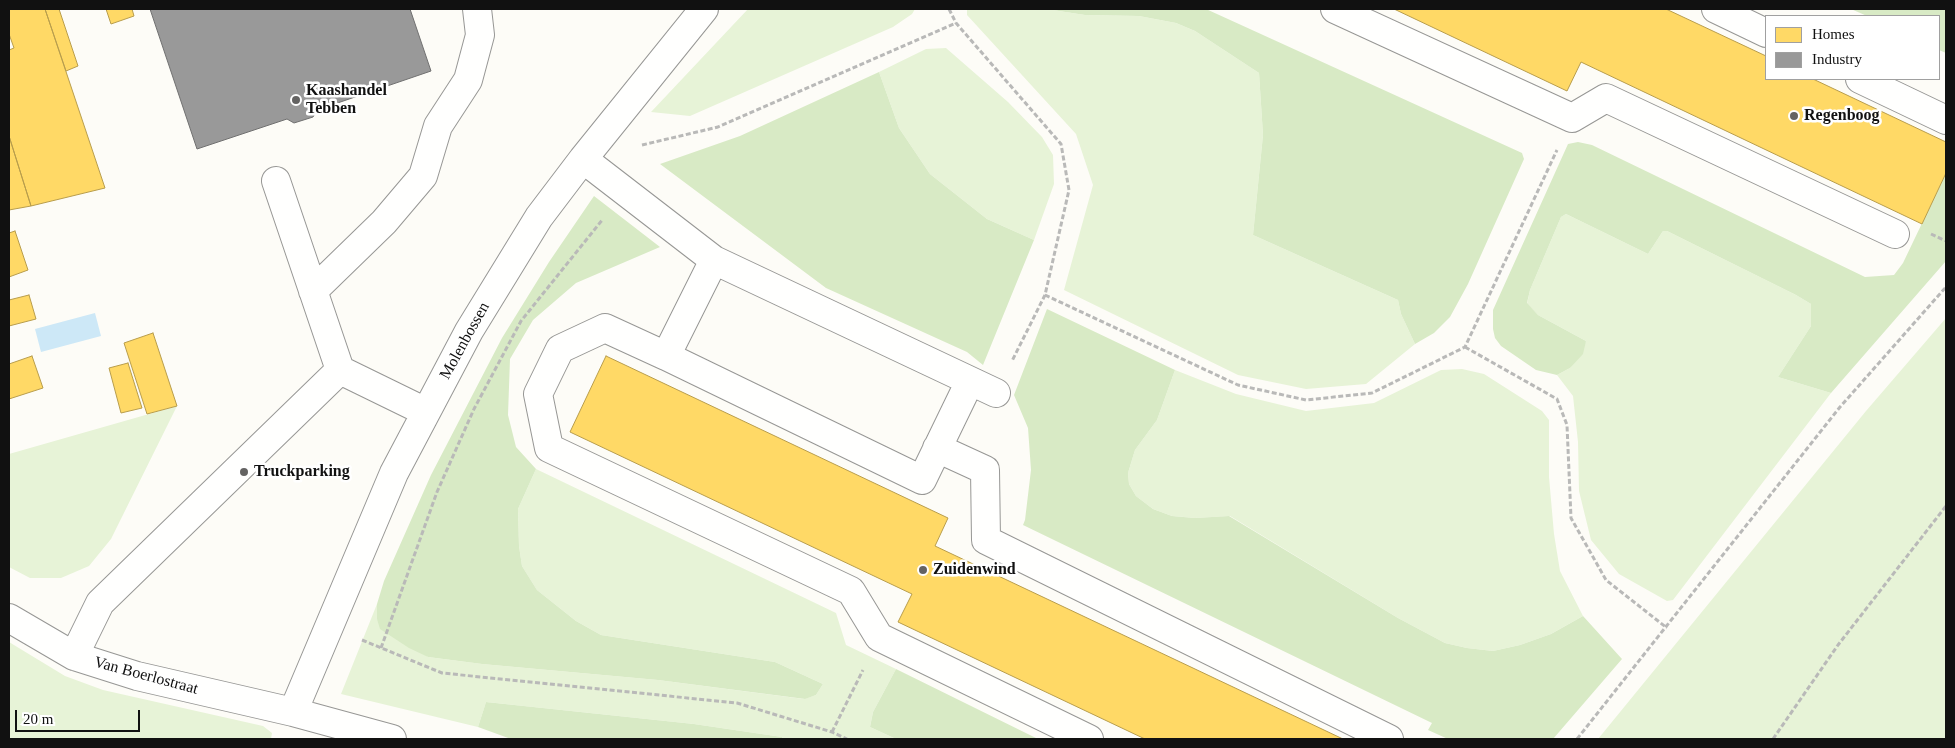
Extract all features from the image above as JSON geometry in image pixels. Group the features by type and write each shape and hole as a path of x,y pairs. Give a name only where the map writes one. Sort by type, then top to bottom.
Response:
{"street":[{"path":"313,291 384,222 423,176 438,126 468,80 480,35 477,9"},
{"name":"Molenbossen","path":"293,712 394,473 469,331 538,217 704,9"},
{"path":"1335,9 1572,118 1606,98 1895,234"},
{"path":"1716,9 1765,33"},
{"path":"1862,80 1946,120"},
{"path":"583,159 714,260 996,393"},
{"path":"276,181 340,370 426,412"},
{"path":"666,356 714,260"},
{"path":"970,381 922,480 605,328 560,349 538,394 549,448 851,592 879,637 1089,739"},
{"path":"74,656 100,603 340,370"},
{"path":"937,448 985,470 986,540 1389,739"},
{"name":"Van Boerlostraat","path":"9,618 74,656 137,676 293,712 392,739"}],"path":[{"path":"949,9 956,23 1061,144 1069,190 1045,295 996,393"},
{"path":"641,145 718,127 956,23"},
{"path":"1045,295 1238,385 1306,400 1372,393 1464,347 1572,118"},
{"path":"381,648 437,492 483,391 521,321 591,233 627,193"},
{"path":"1577,739 1667,628 1840,407 1946,287"},
{"path":"1464,347 1557,399 1567,425 1571,518 1606,580 1667,628"},
{"path":"1773,739 1838,645 1946,506"},
{"path":"329,627 442,673 737,703 832,732 847,739"},
{"path":"832,732 879,637"}],"green space":[{"path":"748,9 915,9 912,14 893,27 690,116 651,112"},
{"path":"967,9 1046,9 1085,15 1139,16 1176,23 1195,31 1259,73 1263,135 1253,235 1398,300 1401,314 1415,344 1366,384 1306,389 1238,375 1064,290 1093,185 1076,134 967,15"},
{"path":"1046,9 1206,9 1522,153 1524,159 1468,284 1450,317 1434,333 1415,344 1401,314 1398,300 1253,235 1263,135 1259,73 1195,31 1176,23 1139,16 1085,15"},
{"path":"1851,9 1946,9 1946,53 1940,50 1940,15 1865,15"},
{"path":"946,48 1008,102 1042,137 1053,155 1054,184 1034,240 987,219 930,174 899,128 879,72 926,49"},
{"path":"879,72 899,128 930,174 987,219 1034,240 983,365 967,352 826,288 660,164 740,136"},
{"path":"1578,142 1592,145 1865,277 1894,275 1903,263 1946,173 1946,261 1831,393 1778,377 1811,326 1811,304 1667,231 1663,231 1648,254 1566,214 1561,217 1530,290 1527,303 1538,315 1586,341 1583,354 1570,368 1557,375 1536,370 1501,346 1495,338 1493,310 1568,144"},
{"path":"594,196 660,247 576,283 533,320 510,359 508,415 516,447 536,469 518,509 519,546 522,566 537,590 576,621 601,635 775,662 823,684 816,695 805,699 658,680 482,664 428,657 409,648 380,629 377,619 377,604 384,581 431,475 502,338 549,262"},
{"path":"1566,214 1648,254 1663,231 1667,231 1811,304 1811,326 1778,377 1831,393 1673,600 1667,601 1619,574 1591,540 1579,491 1578,442 1573,396 1557,375 1570,368 1586,341 1538,315 1527,304 1530,290 1561,217"},
{"path":"1047,309 1175,370 1157,420 1135,450 1128,473 1129,484 1136,496 1153,509 1172,516 1195,518 1229,516 1398,618 1445,643 1493,651 1520,645 1551,634 1583,616 1622,659 1553,739 1448,739 1428,730 1432,723 1023,525 1031,470 1028,428 1014,395"},
{"path":"1946,318 1946,739 1598,739 1866,411"},
{"path":"1462,369 1484,374 1542,411 1549,420 1549,477 1554,534 1560,571 1583,616 1551,634 1520,645 1493,651 1445,643 1398,618 1230,516 1195,518 1172,516 1153,509 1136,496 1129,484 1128,473 1135,450 1157,420 1175,370 1236,394 1306,411 1374,403 1441,370"},
{"path":"177,406 111,539 89,566 61,578 30,578 9,567 9,454"},
{"path":"536,469 836,613 846,645 896,669 873,712 870,727 896,739 783,739 782,737 694,724 486,702 478,727 341,694 377,604 377,619 428,657 482,664 658,680 804,699 816,695 823,684 775,662 601,635 576,621 537,590 522,566 519,546 518,509"},
{"path":"9,642 65,676 103,690 263,726 272,733 271,739 9,739"},
{"path":"896,669 1038,739 896,739 870,727 873,712"},
{"path":"486,702 694,724 782,737 783,739 511,739 478,727"}],"water":[{"path":"95,313 101,336 41,352 35,329"}],"building: Homes":[{"path":"9,9 45,9 105,188 31,206 9,136 9,50 14,48 9,34"},
{"path":"45,9 59,9 78,66 66,71"},
{"path":"106,9 132,9 134,16 111,24"},
{"name":"Regenboog","path":"1394,9 1666,9 1765,56 1765,80 1815,80 1946,142 1946,173 1922,224 1581,62 1567,91"},
{"path":"9,136 31,206 9,210"},
{"path":"15,231 28,270 9,277 9,233"},
{"path":"29,295 36,319 9,326 9,300"},
{"path":"153,333 177,406 147,414 124,343"},
{"path":"32,356 43,388 9,399 9,364"},
{"name":"Zuidenwind","path":"606,356 948,518 935,546 1343,739 1145,739 898,622 912,594 570,432"},
{"path":"128,363 142,408 121,413 109,368"}],"building: Industry":[{"path":"150,9 410,9 431,71 317,110 313,117 294,123 287,119 197,149"}],"place":[{"name":"Kaashandel Tebben","path":"296,100"},
{"name":"Regenboog","path":"1794,116"},
{"name":"Truckparking","path":"244,472"},
{"name":"Zuidenwind","path":"923,570"}]}
